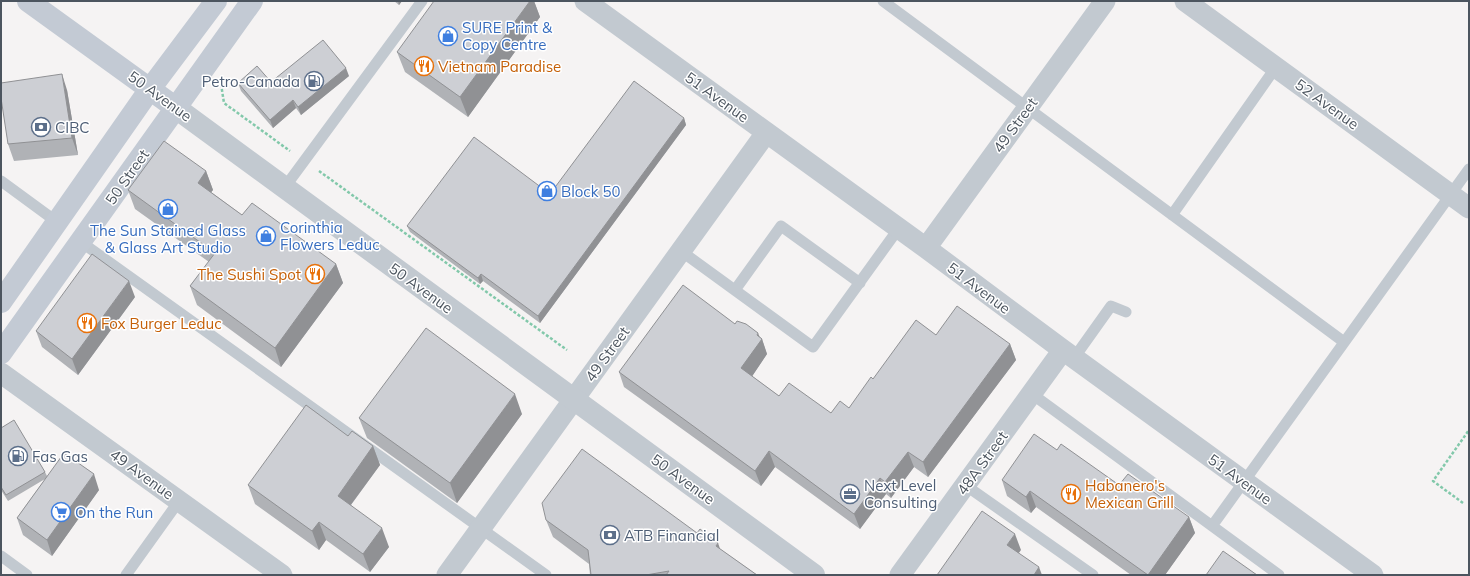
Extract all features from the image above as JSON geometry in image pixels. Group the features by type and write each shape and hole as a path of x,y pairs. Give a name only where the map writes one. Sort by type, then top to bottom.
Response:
{"main road":[{"name":"50 Avenue","path":"30,1 176,108"},
{"path":"1,302 150,89 216,1"},
{"name":"50 Street","path":"1,353 252,1"}],"street":[{"name":"51 Avenue","path":"585,1 899,228 1069,354 1373,575"},
{"name":"49 Street","path":"926,248 1105,1"},
{"name":"52 Avenue","path":"1185,1 1469,208"},
{"name":"50 Avenue","path":"176,108 814,575"},
{"name":"49 Street","path":"447,575 766,133"},
{"name":"48A Street","path":"900,575 1032,394 1069,354"},
{"name":"49 Avenue","path":"1,373 282,575"}],"lane":[{"path":"285,188 422,1"},
{"path":"883,1 1344,342"},
{"path":"1172,215 1276,67"},
{"path":"1212,526 1469,169"},
{"path":"1,181 57,222"},
{"path":"735,290 782,226 860,283"},
{"path":"681,251 813,347 899,228"},
{"path":"81,242 546,575"},
{"path":"1069,354 1111,306 1126,312"},
{"path":"1032,394 1280,575"},
{"path":"965,485 1093,575"},
{"path":"126,575 179,501"},
{"path":"1,556 27,575"}],"path":[{"path":"220,77 224,103 567,350"},
{"path":"1463,502 1433,481 1469,430"}],"building":[{"path":"434,1 530,1 460,97 397,52"},
{"path":"323,40 346,68 298,107 293,100 270,120 238,83 257,66 271,82"},
{"name":"CIBC","path":"62,74 72,138 8,144 1,98 1,83"},
{"path":"634,81 684,118 538,316 481,274 478,278 407,226 474,137 550,194"},
{"path":"164,141 206,171 198,183 242,215 252,203 336,264 275,348 190,286 215,253 128,190"},
{"path":"92,254 129,281 72,359 36,331"},
{"path":"683,285 735,324 737,321 746,324 758,333 757,335 762,339 741,368 779,396 789,383 831,413 840,401 849,408 871,377 873,379 916,320 936,335 957,306 1010,344 923,462 908,452 885,482 880,478 854,514 769,451 755,471 619,372"},
{"path":"426,328 515,394 450,483 359,418"},
{"path":"306,405 348,436 352,431 373,446 338,496 382,528 363,554 319,522 312,531 248,485"},
{"name":"Fas Gas","path":"14,420 45,472 6,495 1,487 1,428"},
{"path":"1034,434 1057,450 1061,444 1119,485 1128,474 1189,517 1148,575 1030,491 1026,497 1002,480"},
{"path":"582,449 697,533 700,529 718,543 716,546 757,575 666,575 669,571 646,575 591,575 588,550 546,520 542,503"},
{"path":"64,453 94,474 47,540 17,518"},
{"path":"982,511 1015,534 1007,545 1039,567 1034,575 937,575"},
{"path":"1223,551 1257,575 1206,575"}],"place":[{"name":"SURE Print & Copy Centre","path":"448,36"},
{"name":"Vietnam Paradise","path":"424,66"},
{"name":"Petro-Canada","path":"314,81"},
{"name":"CIBC","path":"41,127"},
{"name":"Block 50","path":"547,191"},
{"name":"The Sun Stained Glass & Glass Art Studio","path":"168,209"},
{"name":"Corinthia Flowers Leduc","path":"266,236"},
{"name":"The Sushi Spot","path":"315,274"},
{"name":"Fox Burger Leduc","path":"87,323"},
{"name":"Fas Gas","path":"18,456"},
{"name":"Next Level Consulting","path":"850,494"},
{"name":"Habanero's Mexican Grill","path":"1071,494"},
{"name":"On the Run","path":"61,512"},
{"name":"ATB Financial","path":"610,535"}]}
